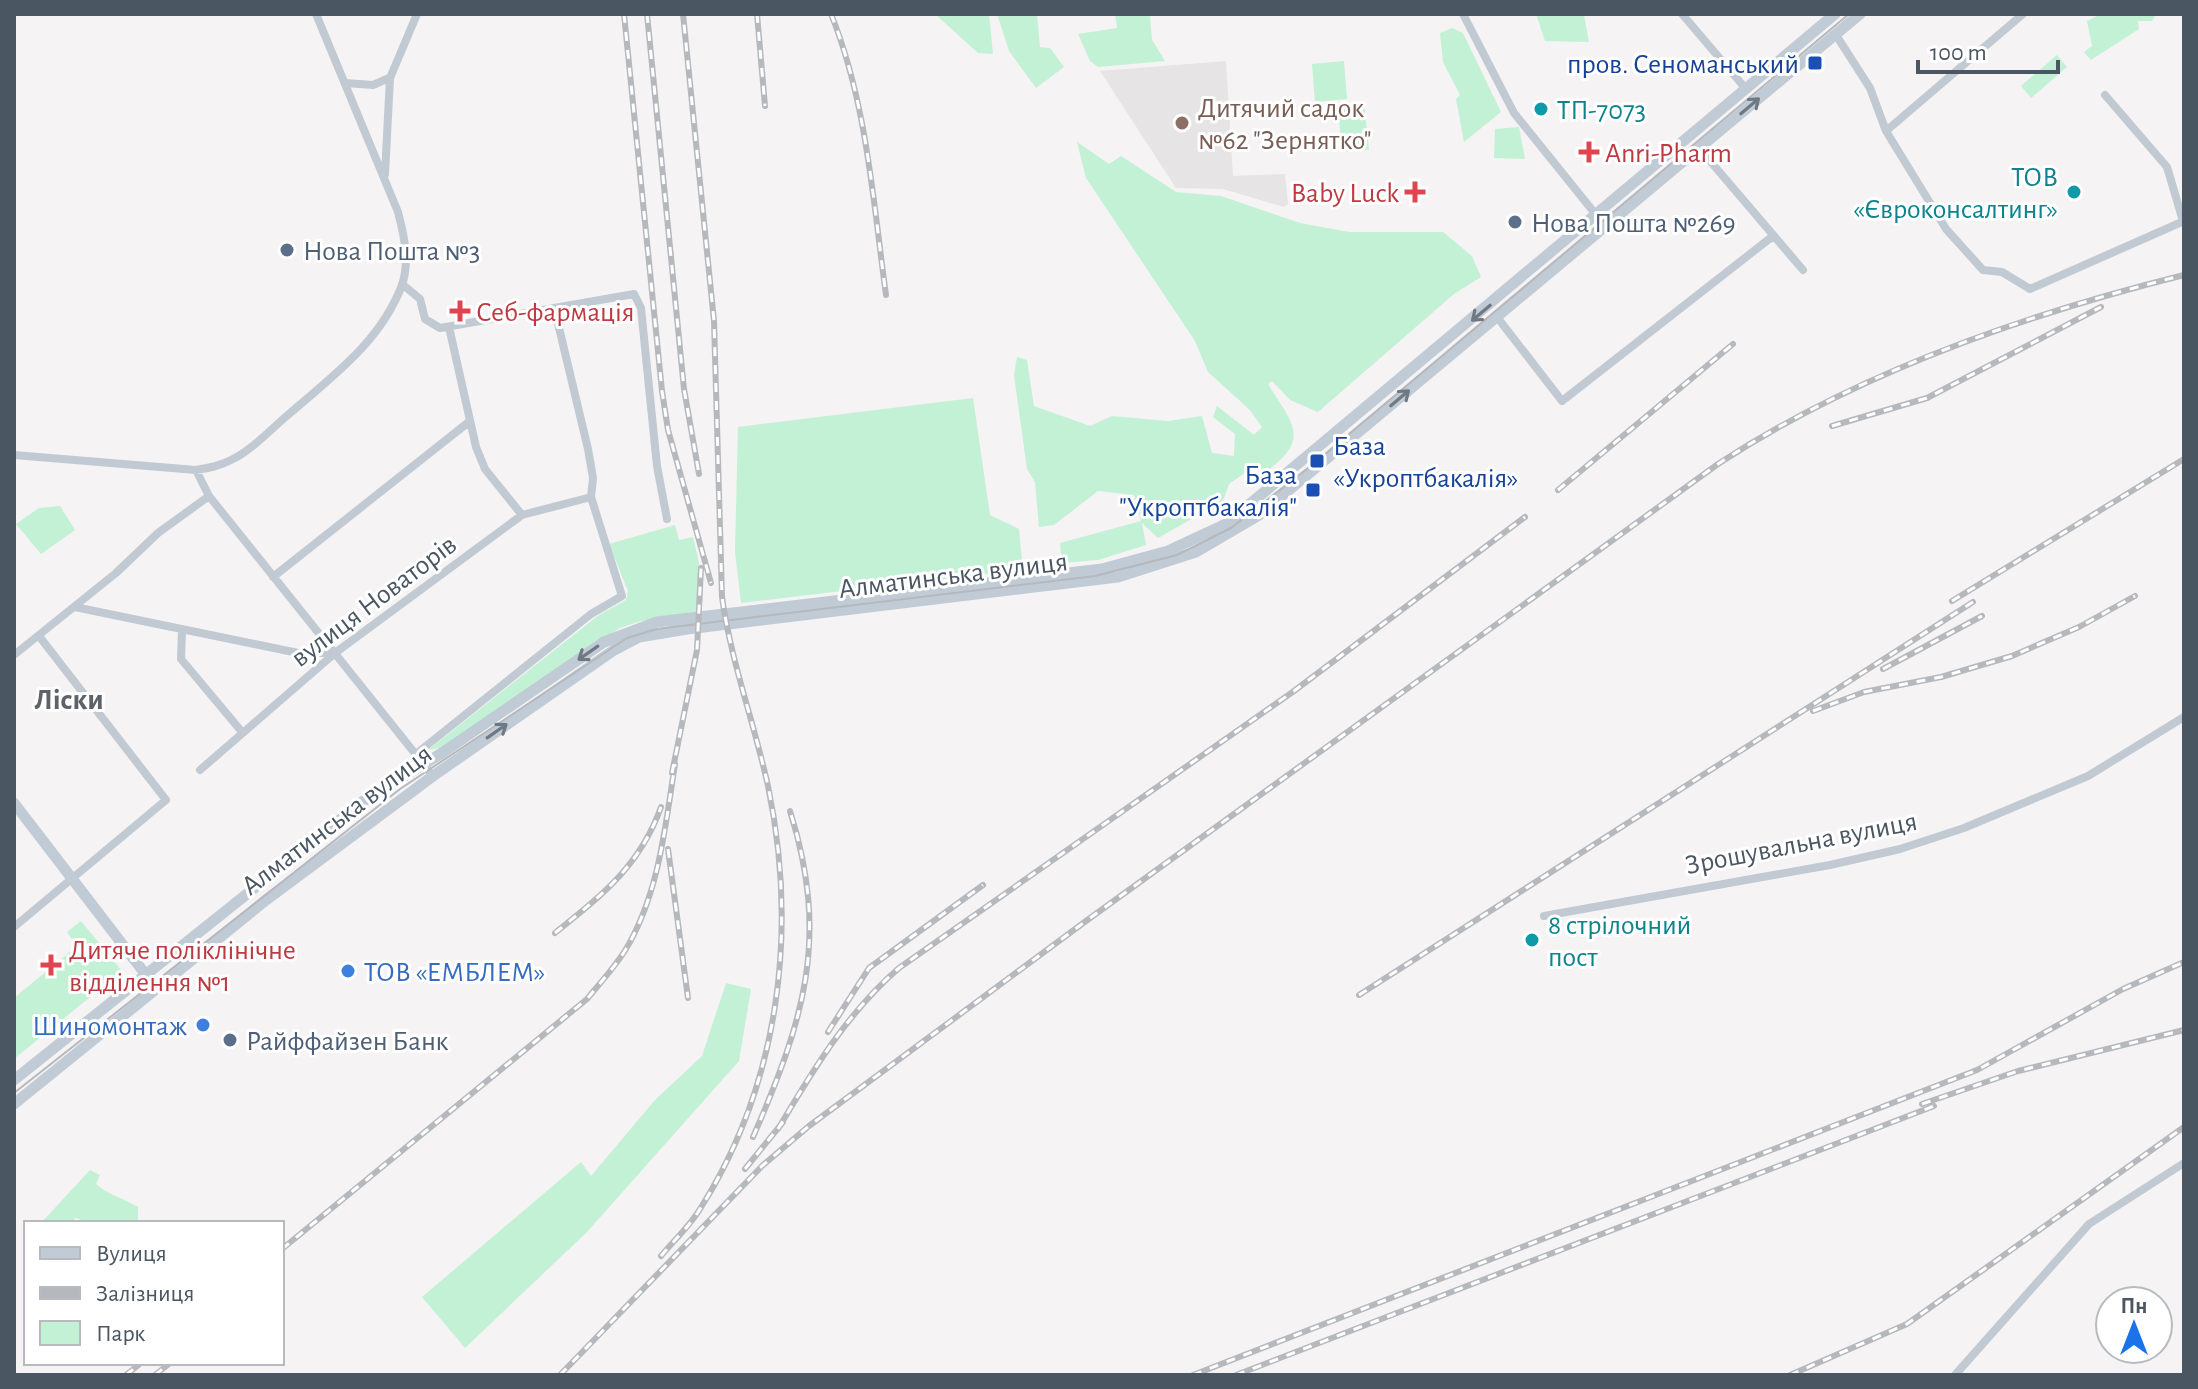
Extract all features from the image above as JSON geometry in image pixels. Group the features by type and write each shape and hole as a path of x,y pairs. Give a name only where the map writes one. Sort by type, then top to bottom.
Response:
{"street":[{"path":"14,455 196,470 234,459 355,357 374,335 402,284 404,238 384,179 316,14"},
{"path":"384,179 390,78 417,14"},
{"path":"1463,14 1514,113 1597,216"},
{"path":"1682,14 1746,89"},
{"name":"Алматинська вулиця","path":"14,1104 266,900 433,776 614,650 639,637 687,624 1080,572 1136,561 1199,538 1233,520 1835,14"},
{"name":"Алматинська вулиця","path":"784,612 1080,584 1152,568 1196,552 1259,515 1860,14"},
{"path":"1886,131 2023,14"},
{"path":"1836,35 1870,88 1886,131 1946,229 1983,270 2002,272 2025,288 2034,289 2184,221 2167,167 2105,95"},
{"path":"345,83 373,85 390,78"},
{"path":"1699,148 1803,270"},
{"path":"1497,317 1562,401 1773,236"},
{"path":"402,284 420,299 425,319 432,326 449,327 555,311 628,293 639,299 657,466 667,519"},
{"path":"555,311 588,449 593,478 591,497"},
{"path":"449,327 470,421 485,469 522,515"},
{"path":"273,577 470,421"},
{"path":"196,470 209,496 433,776"},
{"path":"14,655 75,607 158,533 209,496"},
{"name":"Алматинська вулиця","path":"14,1080 419,759 591,614 622,596 591,497"},
{"name":"вулиця Новаторів","path":"200,770 335,653 522,515 591,497"},
{"path":"75,607 298,653 335,653"},
{"name":"Алматинська вулиця","path":"419,759 618,634 657,622 687,624"},
{"path":"182,630 181,659 242,732"},
{"path":"14,927 166,800 39,636"},
{"name":"Зрошувальна вулиця","path":"1544,916 1830,865 1900,849 1964,828 2088,776 2184,717"},
{"path":"14,803 156,988"},
{"path":"1955,1375 2089,1224 2184,1163"}],"shaded area":[{"name":"Дитячий садок №62 \"Зернятко\"","path":"1226,61 1233,176 1285,174 1288,204 1284,207 1223,189 1176,188 1100,71"}],"green space":[{"path":"935,14 989,14 993,54 978,53"},
{"path":"997,14 1037,14 1040,47 1050,48 1064,67 1036,88 1009,51"},
{"path":"1115,14 1150,16 1152,40 1165,61 1098,67 1090,61 1078,34 1117,28"},
{"path":"1536,14 1584,15 1589,42 1545,41"},
{"path":"2101,14 2156,14 2152,21 2138,21 2139,29 2091,60 2084,52 2092,46 2087,21"},
{"path":"1452,28 1463,33 1501,112 1464,142 1456,99 1460,95 1443,62 1440,33"},
{"path":"2057,55 2067,67 2031,98 2021,86"},
{"path":"1344,61 1347,99 1315,102 1312,64"},
{"path":"1364,103 1369,150 1342,152 1338,106"},
{"path":"1519,127 1525,159 1494,158 1495,129"},
{"path":"1077,142 1109,164 1121,156 1176,192 1221,196 1300,223 1349,232 1443,232 1472,256 1481,277 1454,294 1318,412 1290,400 1272,381 1268,384 1290,421 1293,440 1289,450 1264,473 1257,464 1229,484 1223,501 1158,538 1142,523 1146,545 1098,560 1062,563 1060,543 1141,521 1134,495 1098,491 1054,525 1039,527 1035,482 1027,469 1014,375 1017,357 1027,360 1034,406 1090,426 1112,416 1168,421 1202,416 1212,453 1234,456 1235,434 1213,417 1217,406 1254,435 1262,427 1250,410 1208,372 1195,341 1086,178"},
{"path":"973,398 990,515 1019,529 1020,570 741,603 735,552 738,427"},
{"path":"60,506 75,530 41,554 16,524 39,508"},
{"path":"675,525 679,540 693,537 699,563 697,614 641,621 620,628 440,748 428,750 599,615 626,600 628,591 609,544"},
{"path":"81,921 122,971 14,1059 14,998 77,946 67,932"},
{"path":"726,983 751,989 739,1061 587,1232 465,1348 422,1297 581,1162 591,1176 655,1100 702,1056"},
{"path":"90,1170 100,1175 96,1184 100,1188 138,1207 138,1221 84,1221 76,1218 72,1221 43,1221"}],"tram line":[{"path":"14,1093 400,789 627,638 657,629 1095,576 1177,555 1231,528 1317,461 1849,14"}],"railway":[{"path":"624,14 662,391 668,430 711,583"},
{"path":"647,14 684,389 699,474"},
{"path":"661,1256 700,1209 727,1161 749,1110 765,1058 781,950 777,840 768,786 731,645 722,597 714,321 683,14"},
{"path":"757,14 765,106"},
{"path":"831,14 861,117 886,295"},
{"path":"560,1375 762,1166 809,1126 1086,921 1718,464 1771,431 1827,402 1943,350 2063,309 2184,275"},
{"path":"1832,426 1927,398 2101,307"},
{"path":"1558,490 1733,344"},
{"path":"1952,601 2184,459"},
{"path":"778,1129 847,1023 899,968 1294,691 1525,517"},
{"path":"672,773 697,650 701,568"},
{"path":"1813,711 1864,692 1941,677 2012,656 2079,627 2135,596"},
{"path":"1359,995 1973,602"},
{"path":"1883,669 1982,616"},
{"path":"284,1247 587,999 607,975 626,949 646,905 664,836 675,764"},
{"path":"555,933 604,892 631,863 661,807"},
{"path":"753,1137 786,1055 806,978 808,899 802,857 790,811"},
{"path":"668,849 688,998"},
{"path":"828,1032 869,968 983,885"},
{"path":"1193,1375 1977,1070 2123,989 2184,962"},
{"path":"1922,1104 2018,1071 2184,1030"},
{"path":"1236,1375 1934,1106"},
{"path":"745,1169 783,1122"},
{"path":"1790,1375 1907,1324 2184,1127"},
{"path":"126,1375 138,1365"},
{"path":"155,1375 168,1365"}],"place":[{"name":"пров. Сеноманський","path":"1815,63"},
{"name":"ТП-7073","path":"1541,109"},
{"name":"Дитячий садок №62 \"Зернятко\"","path":"1182,123"},
{"name":"Anri-Pharm","path":"1589,152"},
{"name":"Baby Luck","path":"1415,192"},
{"name":"ТОВ «Євроконсалтинг»","path":"2074,192"},
{"name":"Нова Пошта №269","path":"1515,222"},
{"name":"Нова Пошта №3","path":"287,250"},
{"name":"Себ-фармація","path":"460,311"},
{"name":"База «Укроптбакалія»","path":"1317,461"},
{"name":"База \"Укроптбакалія\"","path":"1313,490"},
{"name":"8 стрілочний пост","path":"1532,940"},
{"name":"Дитяче поліклінічне відділення №1","path":"51,965"},
{"name":"ТОВ «ЕМБЛЕМ»","path":"348,971"},
{"name":"Шиномонтаж","path":"203,1025"},
{"name":"Райффайзен Банк","path":"230,1040"}],"district":[{"name":"Ліски","path":"69,699"}]}
